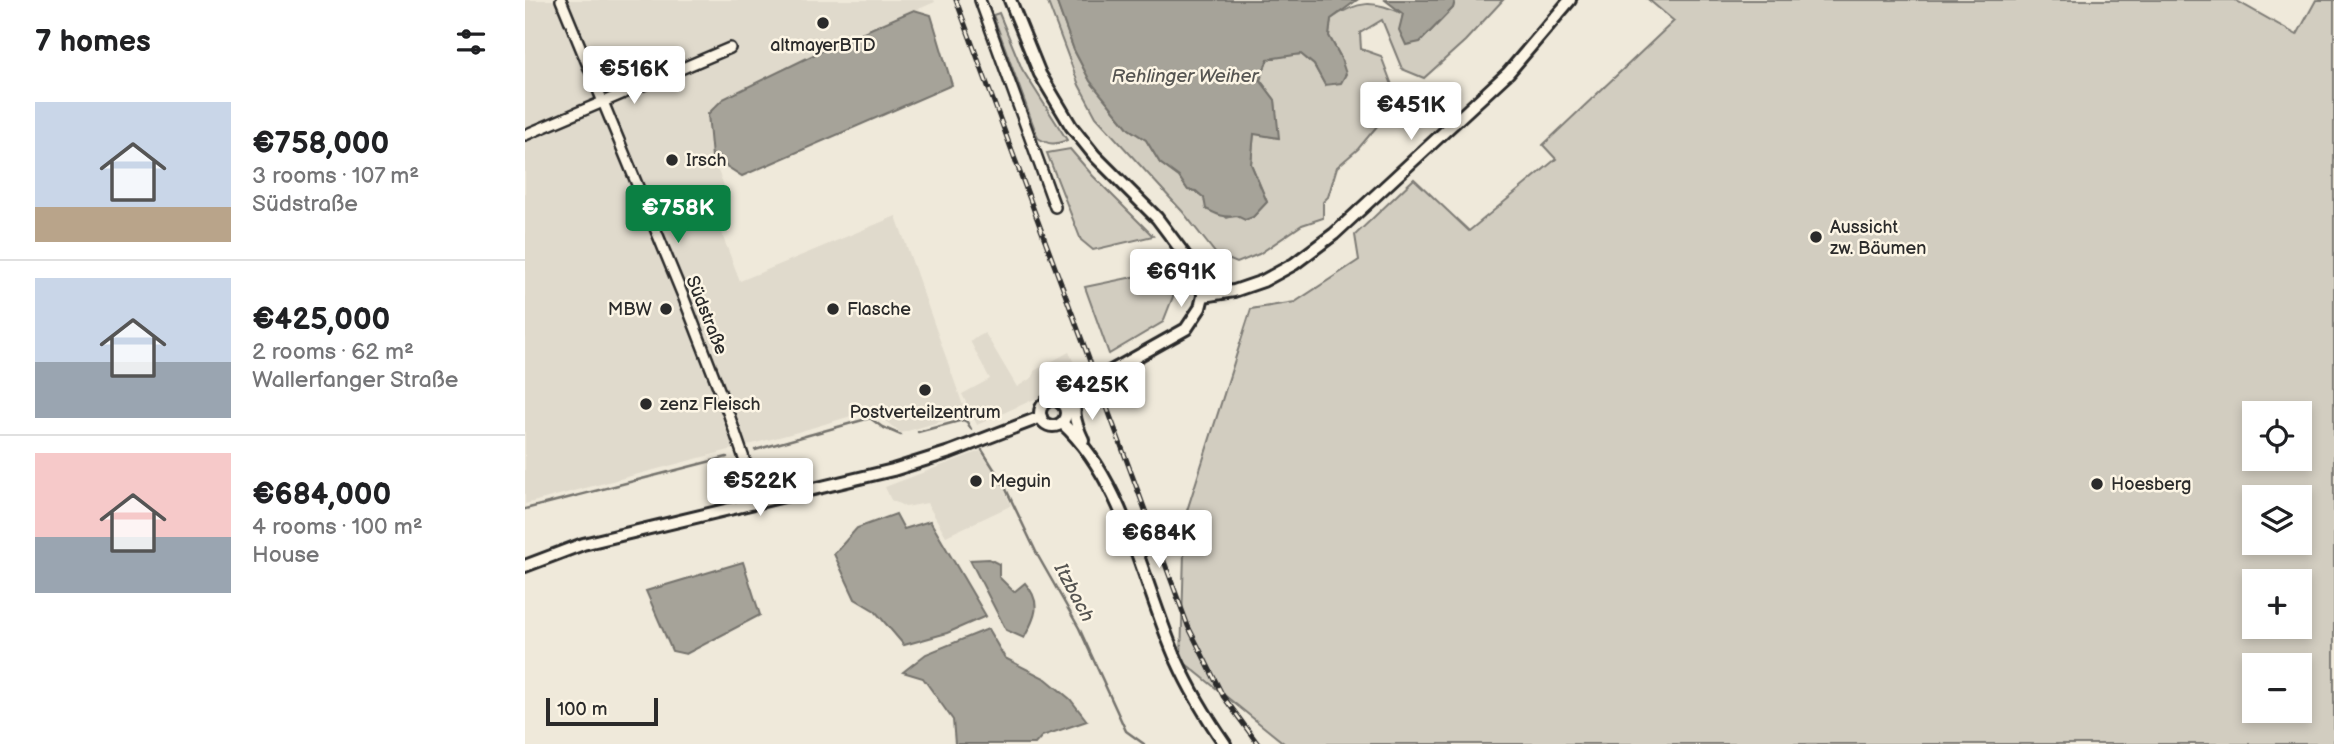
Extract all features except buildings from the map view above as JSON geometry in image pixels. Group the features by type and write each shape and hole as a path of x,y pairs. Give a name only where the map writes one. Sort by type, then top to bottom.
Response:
{"main road":[{"path":"1010,0 1040,74 1071,126 1095,156 1157,218 1197,273 1202,285 1200,308 1192,322 1178,334 1072,393 1061,403"},
{"path":"1203,296 1263,281 1294,264 1334,234 1509,73 1570,0"},
{"path":"1089,384 1080,392 1074,407 1077,429 1111,492 1177,661 1224,744"},
{"path":"1061,403 1048,401 1041,408 1041,417 1049,426 1062,423"},
{"path":"1061,403 1066,415 1062,423"},
{"path":"525,566 583,544 906,467 1041,417"},
{"path":"1062,423 1090,457"}],"street":[{"name":"Südstraße","path":"561,0 710,366 759,502"},
{"path":"980,0 1055,207"},
{"path":"525,135 730,48"}],"shaded area":[{"path":"525,0 934,0 935,2 836,44 712,157 726,190 654,214 657,221 711,206 740,281 896,216 966,414 901,433 871,410 525,504"},
{"path":"1047,0 1056,0 1074,50 1090,81 1129,129 1146,140 1160,163 1179,177 1188,190 1196,191 1227,218 1237,215 1253,217 1267,202 1251,164 1254,133 1278,138 1275,100 1260,80 1268,58 1301,54 1314,65 1325,85 1340,56 1329,36 1331,19 1350,8 1375,4 1403,14 1400,30 1420,42 1453,8 1455,0 1503,0 1465,41 1424,78 1402,69 1382,20 1360,33 1361,49 1381,56 1398,101 1358,149 1337,167 1328,197 1323,202 1323,218 1302,225 1259,254 1237,263 1216,254 1182,211 1096,117 1079,85"},
{"path":"1649,0 2235,0 2297,35 2316,0 2334,0 2334,744 1285,744 1181,660 1185,517 1251,309 1295,302 1359,260 1355,235 1414,179 1469,231 1556,159 1543,145 1674,21"},
{"path":"999,13 1022,69 1067,140 1052,144 1038,138 993,15"},
{"path":"1070,149 1153,236 1093,250 1081,240 1047,153"},
{"path":"1157,272 1170,278 1174,294 1163,322 1109,354 1085,287"},
{"path":"985,333 1017,387 1033,377 1034,371 1069,352 1081,378 977,425 962,394 990,379 970,341"},
{"path":"980,451 1001,482 1011,505 1008,507 946,536 927,503 906,507 891,500 885,487"}],"water":[{"name":"Rehlinger Weiher","path":"1056,0 1357,0 1331,19 1329,36 1346,74 1341,83 1325,85 1314,65 1301,54 1268,59 1260,80 1275,100 1279,138 1254,134 1251,164 1267,202 1253,217 1245,220 1237,216 1221,216 1206,209 1204,198 1196,191 1188,190 1179,177 1160,163 1146,140 1129,129 1090,81 1074,50"},
{"path":"1385,0 1455,0 1453,8 1420,42 1406,45 1399,30 1403,14"},
{"path":"914,10 931,15 952,85 742,176 712,157 708,114 723,99 836,44"},
{"path":"896,514 904,529 930,521 986,616 947,633 904,645 875,611 855,599 834,554 857,528"},
{"path":"989,559 999,564 999,577 1014,592 1025,583 1031,590 1035,604 1034,617 1024,638 1006,630 970,560"},
{"path":"743,562 760,615 686,654 672,651 646,591"},
{"path":"988,629 1005,658 1046,679 1070,699 1087,721 1042,736 1035,744 955,744 953,720 923,678 903,672 926,654"}],"waterway":[{"name":"Itzbach","path":"755,450 870,418 882,427 901,435"},
{"name":"Itzbach","path":"918,432 963,420 971,429"},
{"name":"Itzbach","path":"982,450 1004,485 1038,556 1079,628 1126,731 1144,744"},
{"name":"Itzbach","path":"525,509 727,457"}],"railway":[{"path":"956,0 1188,626 1223,696 1258,744"}],"place":[{"name":"altmayerBTD","path":"823,23"},
{"name":"Irsch","path":"672,160"},
{"name":"Aussicht zw. Bäumen","path":"1816,237"},
{"name":"MBW","path":"666,309"},
{"name":"Flasche","path":"833,309"},
{"name":"Postverteilzentrum","path":"925,390"},
{"name":"zenz Fleisch","path":"646,404"},
{"name":"Meguin","path":"976,481"},
{"name":"Hoesberg","path":"2097,484"}]}
